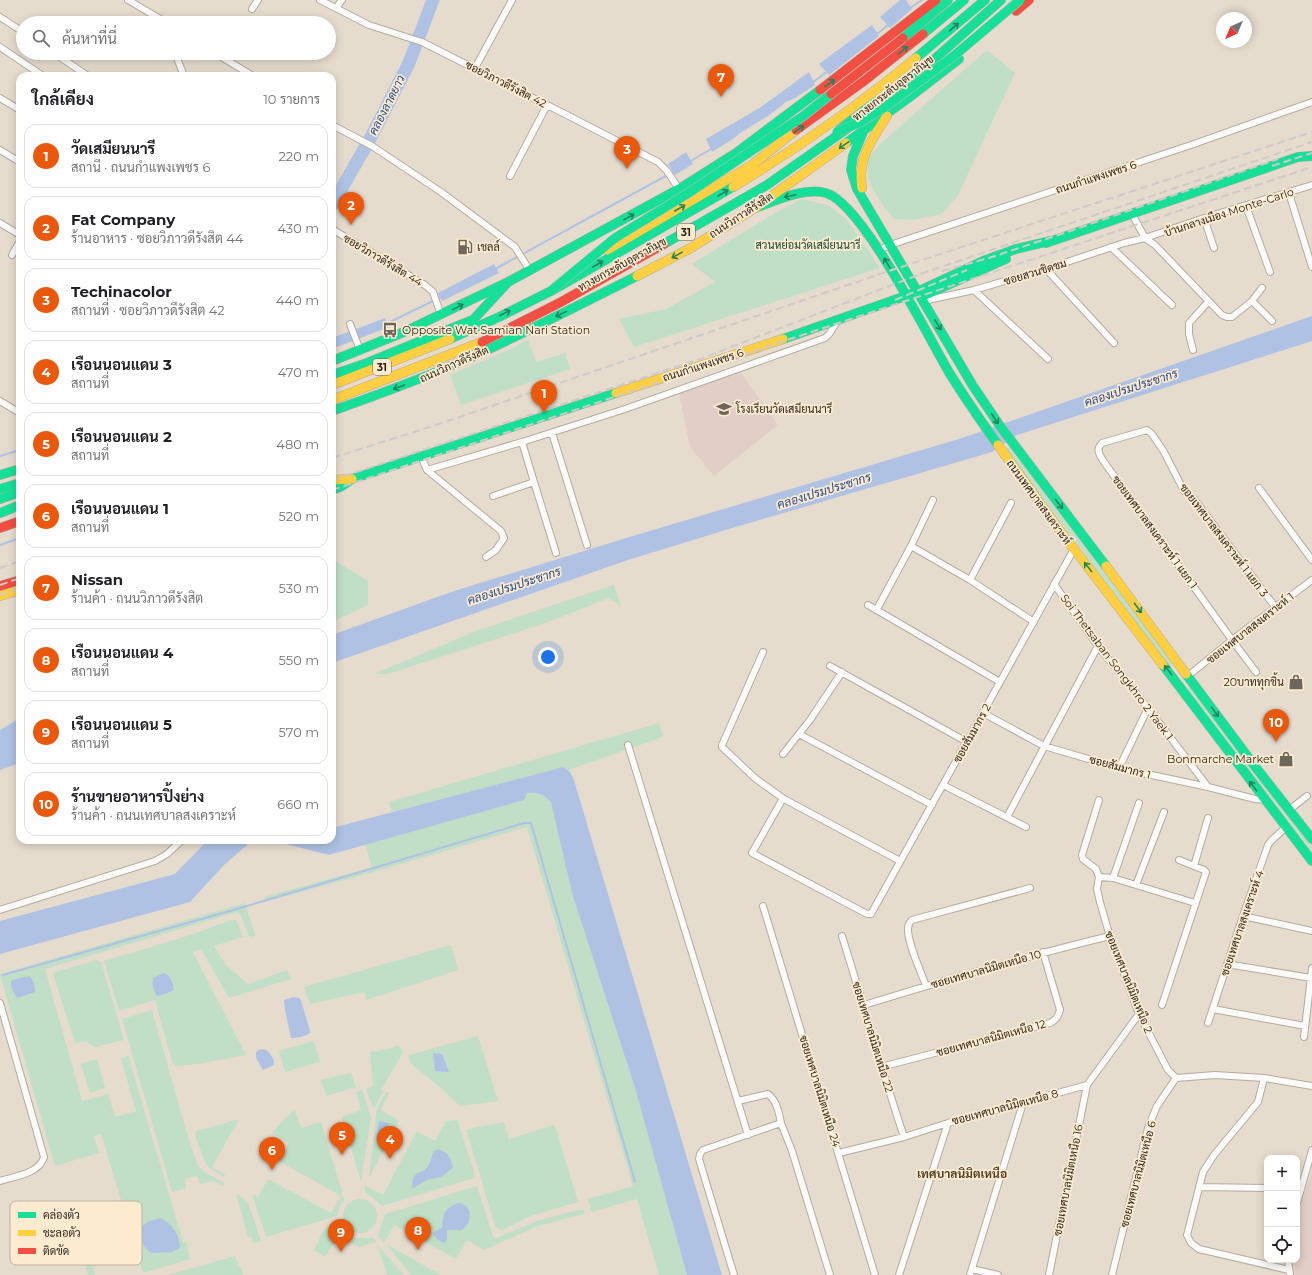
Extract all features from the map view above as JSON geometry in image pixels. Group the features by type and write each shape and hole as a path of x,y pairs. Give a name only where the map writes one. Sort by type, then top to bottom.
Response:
{"main road":[{"name":"31","path":"336,359 359,347 404,332 442,315 530,271 678,189 742,149 892,36 926,4 936,0"},
{"path":"552,290 615,238 687,194 802,117 903,38 948,0"},
{"name":"31","path":"336,374 367,363 473,320 549,284 692,201 752,165 784,139 864,81 964,0"},
{"name":"ทางยกระดับอุตราภิมุข","path":"336,384 474,329 552,290 696,209 814,136 919,56 985,0"},
{"name":"ทางยกระดับอุตราภิมุข","path":"336,393 477,340 558,300 716,211 763,182 837,132 929,61 1000,0"},
{"name":"ถนนวิภาวดีรังสิต","path":"336,398 481,342 561,302 767,185 874,110 929,64 1000,0"},
{"path":"837,132 864,121 898,98 935,71 1020,0"},
{"name":"ถนนวิภาวดีรังสิต","path":"336,410 415,381 474,356 551,320 656,266 722,229 890,112 945,70 1029,0"},
{"path":"869,210 861,185 860,167 869,143 890,112"},
{"name":"ถนนเทศบาลสงเคราะห์","path":"864,130 855,148 851,170 857,189 973,386 1000,426 1035,473 1257,769 1312,839"},
{"path":"742,149 784,139"},
{"name":"ถนนกำแพงเพชร 6","path":"336,488 352,479 620,393 906,296 921,297 983,261 1016,249 1050,241 1298,157 1312,156"},
{"name":"ถนนเทศบาลสงเคราะห์","path":"754,208 785,197 822,192 832,196 852,213 879,250 963,394 1022,479 1178,684 1285,828 1312,861"},
{"path":"473,320 508,282"},
{"path":"0,476 16,470"},
{"name":"ถนนกำแพงเพชร 6","path":"336,479 352,479"},
{"path":"0,489 16,484"},
{"path":"0,498 16,493"},
{"path":"0,509 16,505"},
{"path":"0,515 16,506"},
{"path":"0,515 16,510"},
{"path":"0,528 16,522"},
{"path":"0,586 16,581"},
{"path":"0,596 16,591"},
{"path":"1178,684 1188,676"}],"street":[{"path":"128,0 153,16"},
{"path":"252,9 258,0"},
{"name":"ซอยวิภาวดีรังสิต 42","path":"320,0 369,25 422,42 658,162 669,174 678,189"},
{"path":"336,8 342,0"},
{"path":"475,68 512,0"},
{"path":"0,17 16,27"},
{"path":"0,47 16,58"},
{"path":"19,60 37,72"},
{"path":"64,60 82,72"},
{"path":"178,60 182,72"},
{"path":"227,60 246,72"},
{"path":"0,98 16,108"},
{"name":"ถนนกำแพงเพชร 6","path":"879,250 890,245 1191,145 1312,102"},
{"path":"510,176 547,105"},
{"path":"336,127 372,146 441,192 511,244 518,251 530,271"},
{"path":"0,150 16,160"},
{"name":"บ้านกลางเมือง Monte-Carlo","path":"1145,238 1204,218 1312,185"},
{"path":"1289,193 1312,267"},
{"path":"1246,206 1270,272"},
{"path":"1132,214 1145,238 1155,245 1222,315 1230,318 1252,301 1262,288"},
{"path":"1204,218 1214,248"},
{"path":"0,223 16,233"},
{"name":"ซอยวิภาวดีรังสิต 44","path":"336,231 425,285 434,293 442,315"},
{"name":"ซอยสวนชิดชม","path":"921,297 974,290 1046,269 1111,247 1145,238"},
{"path":"1111,247 1172,304"},
{"path":"12,255 16,248"},
{"path":"1046,269 1114,343"},
{"path":"974,290 1048,359"},
{"path":"1252,301 1272,321"},
{"path":"1193,350 1189,334 1189,323 1208,302"},
{"path":"427,470 552,433 625,409 825,338 838,320"},
{"path":"350,326 359,347"},
{"path":"0,401 16,411"},
{"name":"ซอยเทศบาลสงเคราะห์ 1 แยก 3","path":"1124,436 1147,430 1152,434 1164,452 1184,491 1194,499 1276,608"},
{"path":"552,433 587,545"},
{"name":"ซอยเทศบาลสงเคราะห์ 1 แยก 1","path":"1124,436 1102,443 1098,446 1098,451 1104,462 1232,640"},
{"path":"522,442 556,553"},
{"path":"421,456 427,470 502,531 504,538 501,543 486,557"},
{"path":"493,496 534,482"},
{"path":"1259,488 1312,560"},
{"path":"877,609 911,546 933,500"},
{"path":"970,580 1011,503"},
{"path":"911,546 970,580 1034,622"},
{"name":"ซอยสัมมากร 2","path":"784,799 782,800 752,853 869,915 932,805 1074,549"},
{"name":"ซอยเทศบาลสงเคราะห์ 1","path":"1188,676 1232,640 1312,580"},
{"name":"Soi Thetsaban Songkhro 2 Yaek 1","path":"1054,584 1098,646 1148,708 1208,787"},
{"path":"868,605 1000,682"},
{"path":"1232,640 1256,672"},
{"path":"1008,817 1044,746 1098,646"},
{"path":"763,652 722,748 756,778 784,799 900,861"},
{"path":"830,666 966,742"},
{"path":"783,754 810,720 842,672"},
{"path":"1119,768 1148,708"},
{"name":"ซอยสัมมากร 1","path":"983,713 1044,746 1119,768 1264,800"},
{"path":"799,734 932,805"},
{"path":"628,745 748,1135"},
{"path":"943,785 1026,827"},
{"path":"1289,810 1307,796"},
{"path":"1099,800 1082,856 1083,859 1096,869 1099,877 1113,878 1195,903"},
{"path":"1113,878 1139,803"},
{"path":"1136,885 1164,812"},
{"path":"1194,866 1208,818"},
{"name":"ซอยเทศบาลสงเคราะห์ 4","path":"1208,1023 1268,845 1271,840 1285,828"},
{"path":"0,910 155,861 167,854 178,844"},
{"path":"1162,1005 1206,872 1179,860"},
{"name":"ซอยเทศบาลนิมิตเหนือ 2","path":"1099,877 1097,889 1110,936 1139,1014 1168,1070 1176,1078"},
{"path":"926,986 909,939 908,924 912,920 1030,888"},
{"name":"ซอยเทศบาลนิมิตเหนือ 24","path":"763,906 875,1275"},
{"path":"1243,916 1312,931"},
{"name":"ซอยเทศบาลนิมิตเหนือ 22","path":"842,936 864,1005 881,1067 904,1137"},
{"name":"ซอยเทศบาลนิมิตเหนือ 10","path":"864,1005 1043,952 1110,936"},
{"name":"ซอยเทศบาลนิมิตเหนือ 12","path":"881,1067 1050,1023 1055,1020 1060,1010 1043,952"},
{"path":"1227,964 1311,978"},
{"path":"1304,1037 1312,968"},
{"path":"0,1003 44,1157 40,1166 34,1171 0,1181"},
{"path":"1213,1009 1305,1026"},
{"path":"1087,1085 1139,1014"},
{"path":"1176,1078 1215,1075 1264,1078 1312,1086"},
{"name":"ซอยเทศบาลนิมิตเหนือ 6","path":"1112,1275 1148,1128 1157,1106 1176,1078"},
{"path":"1264,1078 1258,1102 1214,1155 1203,1172 1187,1235 1191,1243 1199,1249 1289,1273 1288,1263"},
{"name":"ซอยเทศบาลนิมิตเหนือ 8","path":"839,1153 904,1137 948,1123 1087,1085"},
{"name":"ซอยเทศบาลนิมิตเหนือ 16","path":"1049,1275 1087,1085"},
{"path":"738,1101 768,1094 773,1098 792,1151 830,1275"},
{"path":"998,1275 971,1272 1023,1103"},
{"path":"734,1275 698,1158 703,1150 781,1123"},
{"path":"899,1275 948,1123"},
{"path":"1300,1185 1312,1150"},
{"path":"1199,1187 1264,1188"}],"shaded area":[{"name":"โรงเรียนวัดเสมียนนารี","path":"741,373 778,425 714,476 690,447 679,393"},
{"path":"1312,1172 1312,1275 1295,1275 1293,1263 1300,1263 1300,1205"}],"green space":[{"path":"987,50 1015,73 958,195 942,214 914,220 894,219 873,190 868,174 870,156 880,144"},
{"name":"สวนหย่อมวัดเสมียนนารี","path":"801,199 828,205 846,219 880,268 634,347 619,319 666,309 715,282 692,264 770,216"},
{"path":"528,339 536,362 565,353 570,369 461,405 450,375 515,347"},
{"path":"1009,447 1077,534 1172,662 1172,667 1169,666 1006,449"},
{"path":"336,561 368,581 368,605 336,620"},
{"path":"614,585 621,606 609,598 546,623 388,674 374,674 476,631"},
{"path":"1193,687 1312,844 1312,851 1190,694 1188,688"},
{"path":"659,723 663,737 568,770 563,767 392,812 389,802"},
{"path":"535,792 546,796 551,802 572,893 635,1088 687,1275 659,1275 637,1199 591,1212 588,1199 633,1186 527,827 268,901 264,897 372,867 365,844 523,800 526,793"},
{"path":"245,903 255,935 252,937 249,936 241,916 237,912 45,969 82,1101 108,1094 115,1117 136,1111 121,1059 128,1055 183,1242 186,1242 190,1259 143,1273 141,1265 142,1265 142,1201 121,1201 101,1134 94,1136 99,1153 55,1166 0,974"},
{"path":"232,920 236,920 243,937 214,946 226,965 248,984 287,970 291,979 229,998 201,949 193,952 246,1055 198,1064 176,1066 172,1062 155,1000 119,1011 104,961 184,937"},
{"path":"451,945 458,970 366,1000 365,992 310,1004 304,987"},
{"path":"97,960 101,962 124,1040 95,1047 86,1041 75,1043 53,974 55,972"},
{"path":"152,1010 188,1137 198,1166 203,1171 225,1183 223,1186 213,1181 200,1184 197,1176 184,1179 186,1188 172,1192 122,1019"},
{"path":"478,1036 498,1101 460,1106 410,1063 409,1055"},
{"path":"314,1041 320,1062 285,1072 279,1051"},
{"path":"398,1045 403,1051 402,1054 381,1090 383,1091 375,1107 373,1107 366,1089 373,1086 370,1052 389,1049"},
{"path":"97,1059 105,1088 90,1093 81,1064"},
{"path":"351,1073 356,1087 326,1096 321,1080"},
{"path":"362,1090 371,1117 361,1182 342,1117 361,1110 356,1092"},
{"path":"386,1092 389,1093 381,1110 399,1121 369,1178 377,1108"},
{"path":"295,1110 301,1128 321,1122 342,1192 341,1195 345,1199 339,1207 337,1216 266,1237 252,1194 258,1197 268,1179 331,1213 341,1196 279,1161 289,1143 272,1133 282,1121"},
{"path":"239,1119 212,1167 225,1174 224,1177 207,1166 195,1133 197,1131"},
{"path":"457,1120 474,1171 474,1178 382,1206 365,1192 365,1185 383,1195 417,1131 435,1141 446,1121"},
{"path":"504,1122 509,1139 553,1125 556,1129 578,1202 531,1216 503,1230 500,1230 495,1226 467,1132 468,1129"},
{"path":"477,1186 494,1239 537,1221 577,1210 583,1210 586,1213 535,1227 484,1250 467,1240 456,1259 394,1225 384,1243 380,1237 379,1232 385,1214"},
{"path":"236,1193 249,1205 261,1241 253,1243 251,1236 248,1237"},
{"path":"357,1199 363,1199 367,1200 374,1206 377,1216 376,1223 370,1230 363,1233 357,1233 353,1232 346,1226 343,1219 343,1213 344,1209 350,1202"},
{"path":"338,1226 348,1236 354,1238 374,1238 377,1242 359,1247 338,1235 325,1257 314,1250 324,1229"},
{"path":"377,1244 404,1275 387,1275"},
{"path":"386,1244 441,1275 411,1275"},
{"path":"235,1256 239,1267 241,1267 243,1275 168,1275"},
{"path":"85,1265 96,1265 92,1266 95,1275 88,1275"}],"water":[{"path":"900,0 906,0 912,9 890,28 880,17"},
{"path":"872,25 879,36 829,75 819,64"},
{"path":"809,72 815,85 786,102 768,116 712,152 706,139 761,107"},
{"path":"686,152 693,164 675,175 668,164"},
{"path":"494,264 499,273 442,301 438,293"},
{"name":"คลองเปรมประชากร","path":"1312,316 1312,341 1017,435 992,452 628,560 336,662 336,634 451,592 626,538 962,438"},
{"path":"385,318 389,327 336,347 336,336"},
{"path":"16,720 16,764 0,770 0,730"},
{"path":"563,767 568,770 573,777 722,1275 687,1275 635,1088 572,893 551,802 540,794 527,793 524,800 329,855 286,844 336,844 336,827"},
{"path":"204,844 248,844 224,865 190,902 0,954 0,921 175,874"},
{"path":"164,973 171,980 174,990 157,996 153,987 153,978"},
{"path":"29,976 34,983 35,992 17,998 11,986 12,980"},
{"path":"294,997 301,1000 310,1033 301,1037 291,1038 284,1000"},
{"path":"263,1049 273,1058 274,1065 263,1070 256,1058 256,1053 258,1050"},
{"path":"433,1053 442,1054 449,1072 435,1071"},
{"path":"379,1121 389,1123 384,1143 376,1140"},
{"path":"437,1149 446,1153 453,1168 441,1177 427,1180 412,1189 413,1178 428,1166 434,1151"},
{"path":"458,1203 463,1204 469,1210 470,1219 466,1227 462,1230 447,1230 447,1239 445,1243 438,1240 433,1234 435,1231 442,1228 445,1212 450,1207"},
{"path":"161,1218 169,1223 177,1234 180,1248 172,1252 151,1253 147,1250 142,1241 142,1226 149,1221"}],"waterway":[{"name":"คลองลาดยาว","path":"336,198 370,139 409,63 433,0"},
{"path":"909,9 922,0"},
{"path":"877,34 888,25"},
{"path":"813,82 828,71"},
{"path":"689,162 713,148"},
{"path":"495,269 675,171"},
{"path":"386,324 441,297"},
{"path":"0,456 16,451"},
{"path":"0,545 16,539"},
{"path":"3,975 237,909 524,823 531,823 635,1182"}],"railway":[{"path":"336,457 427,428 892,270 1312,132"},
{"path":"336,479 700,359 926,272 1312,142"},
{"path":"1272,166 1312,153"},
{"path":"942,271 989,258 1278,159"},
{"path":"336,489 1312,167"},
{"path":"895,300 967,270"},
{"path":"0,568 16,562"},
{"path":"0,585 16,579"},
{"path":"0,595 16,589"}],"traffic: fast":[{"path":"903,38 948,0"},
{"path":"923,34 964,0"},
{"path":"916,58 985,0"},
{"path":"871,111 929,64 1001,0"},
{"path":"837,132 861,122 885,107 955,55 1020,0"},
{"path":"846,143 959,59"},
{"path":"336,359 404,332 508,282 679,189 736,153 820,90"},
{"path":"552,290 615,238 687,194 802,117 831,94"},
{"path":"839,130 875,102"},
{"path":"664,244 767,185 848,128"},
{"path":"864,130 853,156 851,170 857,189 973,386 1000,426 1106,566"},
{"path":"1046,243 1298,157 1312,156"},
{"path":"450,339 553,290 733,187"},
{"path":"755,208 799,193 808,192 826,193 841,202 876,245 911,303 950,374 998,445"},
{"path":"783,339 917,292 983,261 1016,249 1050,241"},
{"path":"921,297 1006,259"},
{"path":"336,410 386,392 474,356 536,327 637,276"},
{"path":"473,320 508,282"},
{"path":"336,374 367,363 470,321"},
{"path":"336,488 352,479 616,393"},
{"path":"0,475 16,470"},
{"path":"0,489 16,484"},
{"path":"0,499 16,493"},
{"path":"0,513 16,507"},
{"path":"1163,665 1312,861"},
{"path":"1186,674 1257,769 1312,839"}],"traffic: slow":[{"path":"733,187 827,126 916,58"},
{"path":"862,188 862,168 867,150 887,116"},
{"path":"607,250 752,165 796,130"},
{"path":"637,276 689,249 755,208 846,143"},
{"path":"336,383 450,339"},
{"path":"616,393 783,339"},
{"path":"336,398 482,342"},
{"path":"998,445 1061,532 1163,665"},
{"path":"336,480 352,479"},
{"path":"1106,566 1186,674"},
{"path":"0,596 16,591"}],"traffic: jam":[{"path":"820,90 936,0"},
{"path":"1016,11 1029,0"},
{"path":"796,130 864,81 923,34"},
{"path":"831,94 903,38"},
{"path":"482,342 561,302 664,244"},
{"path":"0,528 16,522"},
{"path":"0,586 16,581"}],"place":[{"name":"Nissan","path":"721,97"},
{"name":"Techinacolor","path":"627,169"},
{"name":"Fat Company","path":"351,225"},
{"name":"เชลล์","path":"465,247"},
{"name":"Opposite Wat Samian Nari Station","path":"390,330"},
{"name":"โรงเรียนวัดเสมียนนารี","path":"724,409"},
{"name":"วัดเสมียนนารี","path":"544,413"},
{"name":"20บาททุกชิ้น","path":"1296,682"},
{"name":"ร้านขายอาหารปิ้งย่าง","path":"1276,742"},
{"name":"Bonmarche Market","path":"1286,759"},
{"name":"เรือนนอนแดน 2","path":"342,1155"},
{"name":"เรือนนอนแดน 3","path":"390,1159"},
{"name":"เรือนนอนแดน 1","path":"272,1170"},
{"name":"เรือนนอนแดน 4","path":"418,1250"},
{"name":"เรือนนอนแดน 5","path":"341,1252"}],"district":[{"name":"เทศบาลนิมิตเหนือ","path":"962,1174"}]}
